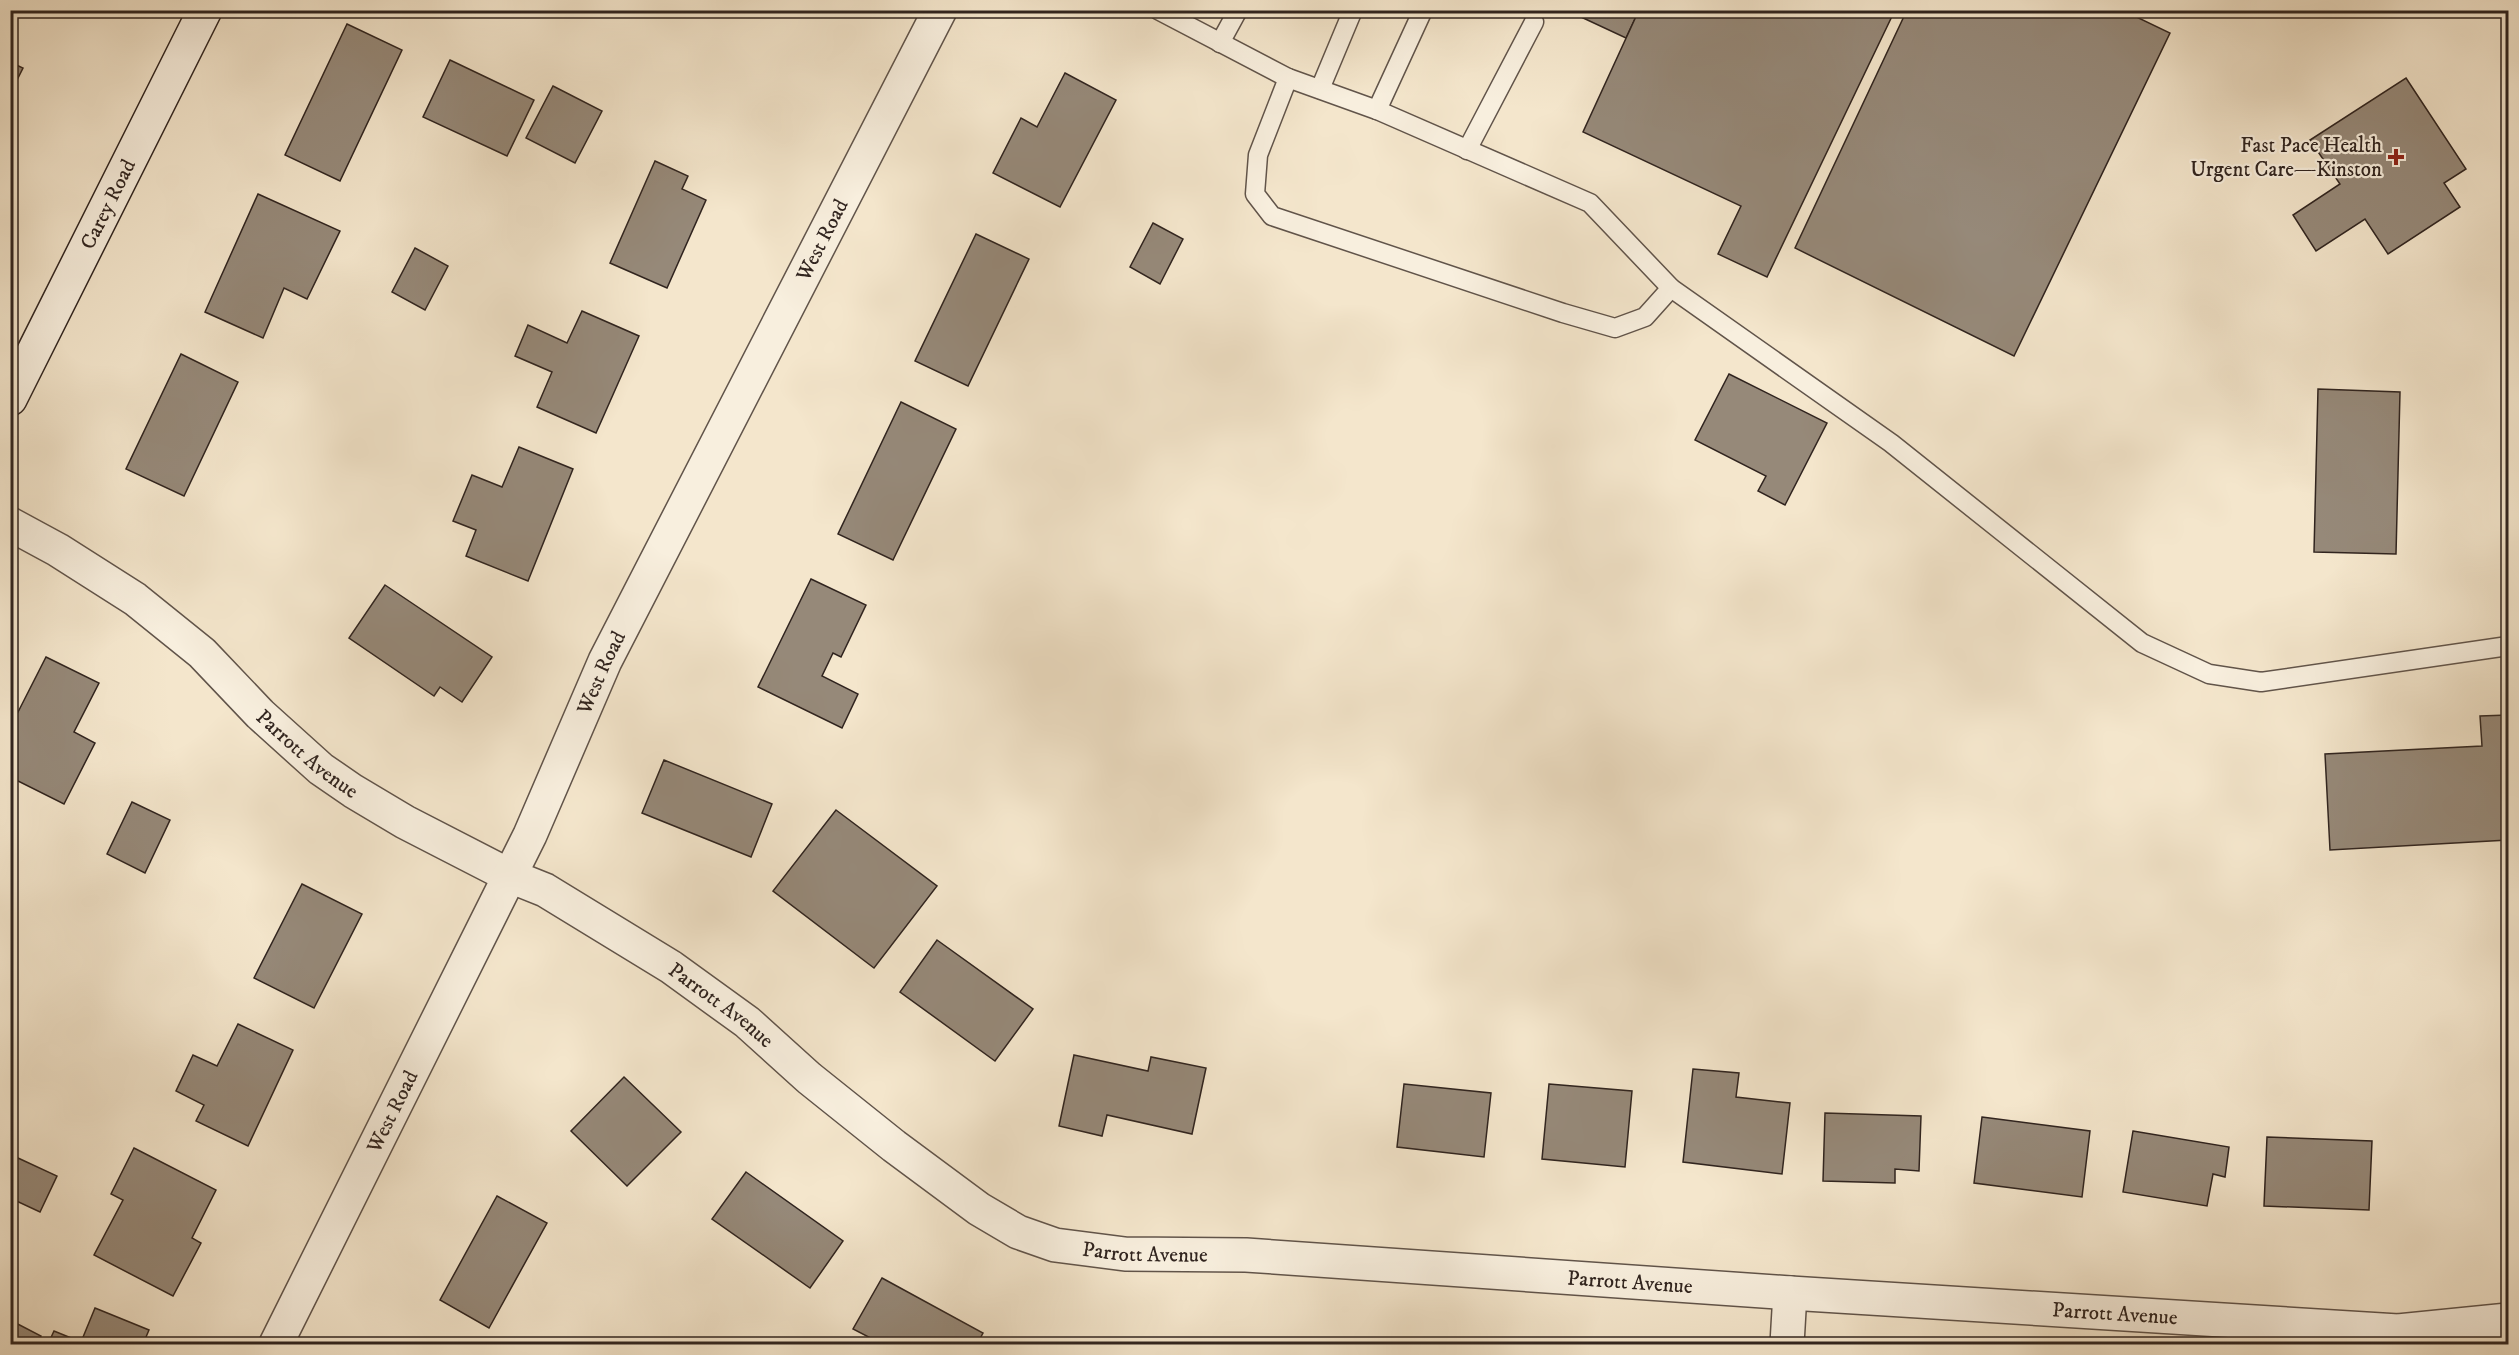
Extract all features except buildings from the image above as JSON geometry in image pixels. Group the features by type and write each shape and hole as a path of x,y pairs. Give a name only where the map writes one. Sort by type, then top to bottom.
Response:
{"street":[{"name":"Carey Road","path":"10,399 205,10"},
{"name":"West Road","path":"276,1344 530,835 605,661 940,10"},
{"name":"Parrott Avenue","path":"10,524 58,550 135,599 202,653 260,714 321,769 405,822 510,876 545,890 671,967 747,1022 809,1078 894,1146 979,1209 1018,1232 1056,1245 1125,1254 1246,1256 2398,1331 2508,1320"},
{"path":"1787,1344 1790,1293"}],"lane":[{"path":"1158,10 1288,78 1377,110 1590,203 1671,288 1891,443 2142,643 2209,674 2261,682 2508,646"},
{"path":"1220,43 1238,10"},
{"path":"1320,89 1353,10"},
{"path":"1377,110 1423,10"},
{"path":"1467,150 1534,22"},
{"path":"1288,78 1258,155 1256,194 1272,216 1563,314 1615,328 1645,317 1671,288"}],"place":[{"name":"Fast Pace Health Urgent Care—Kinston","path":"2396,157"}]}
